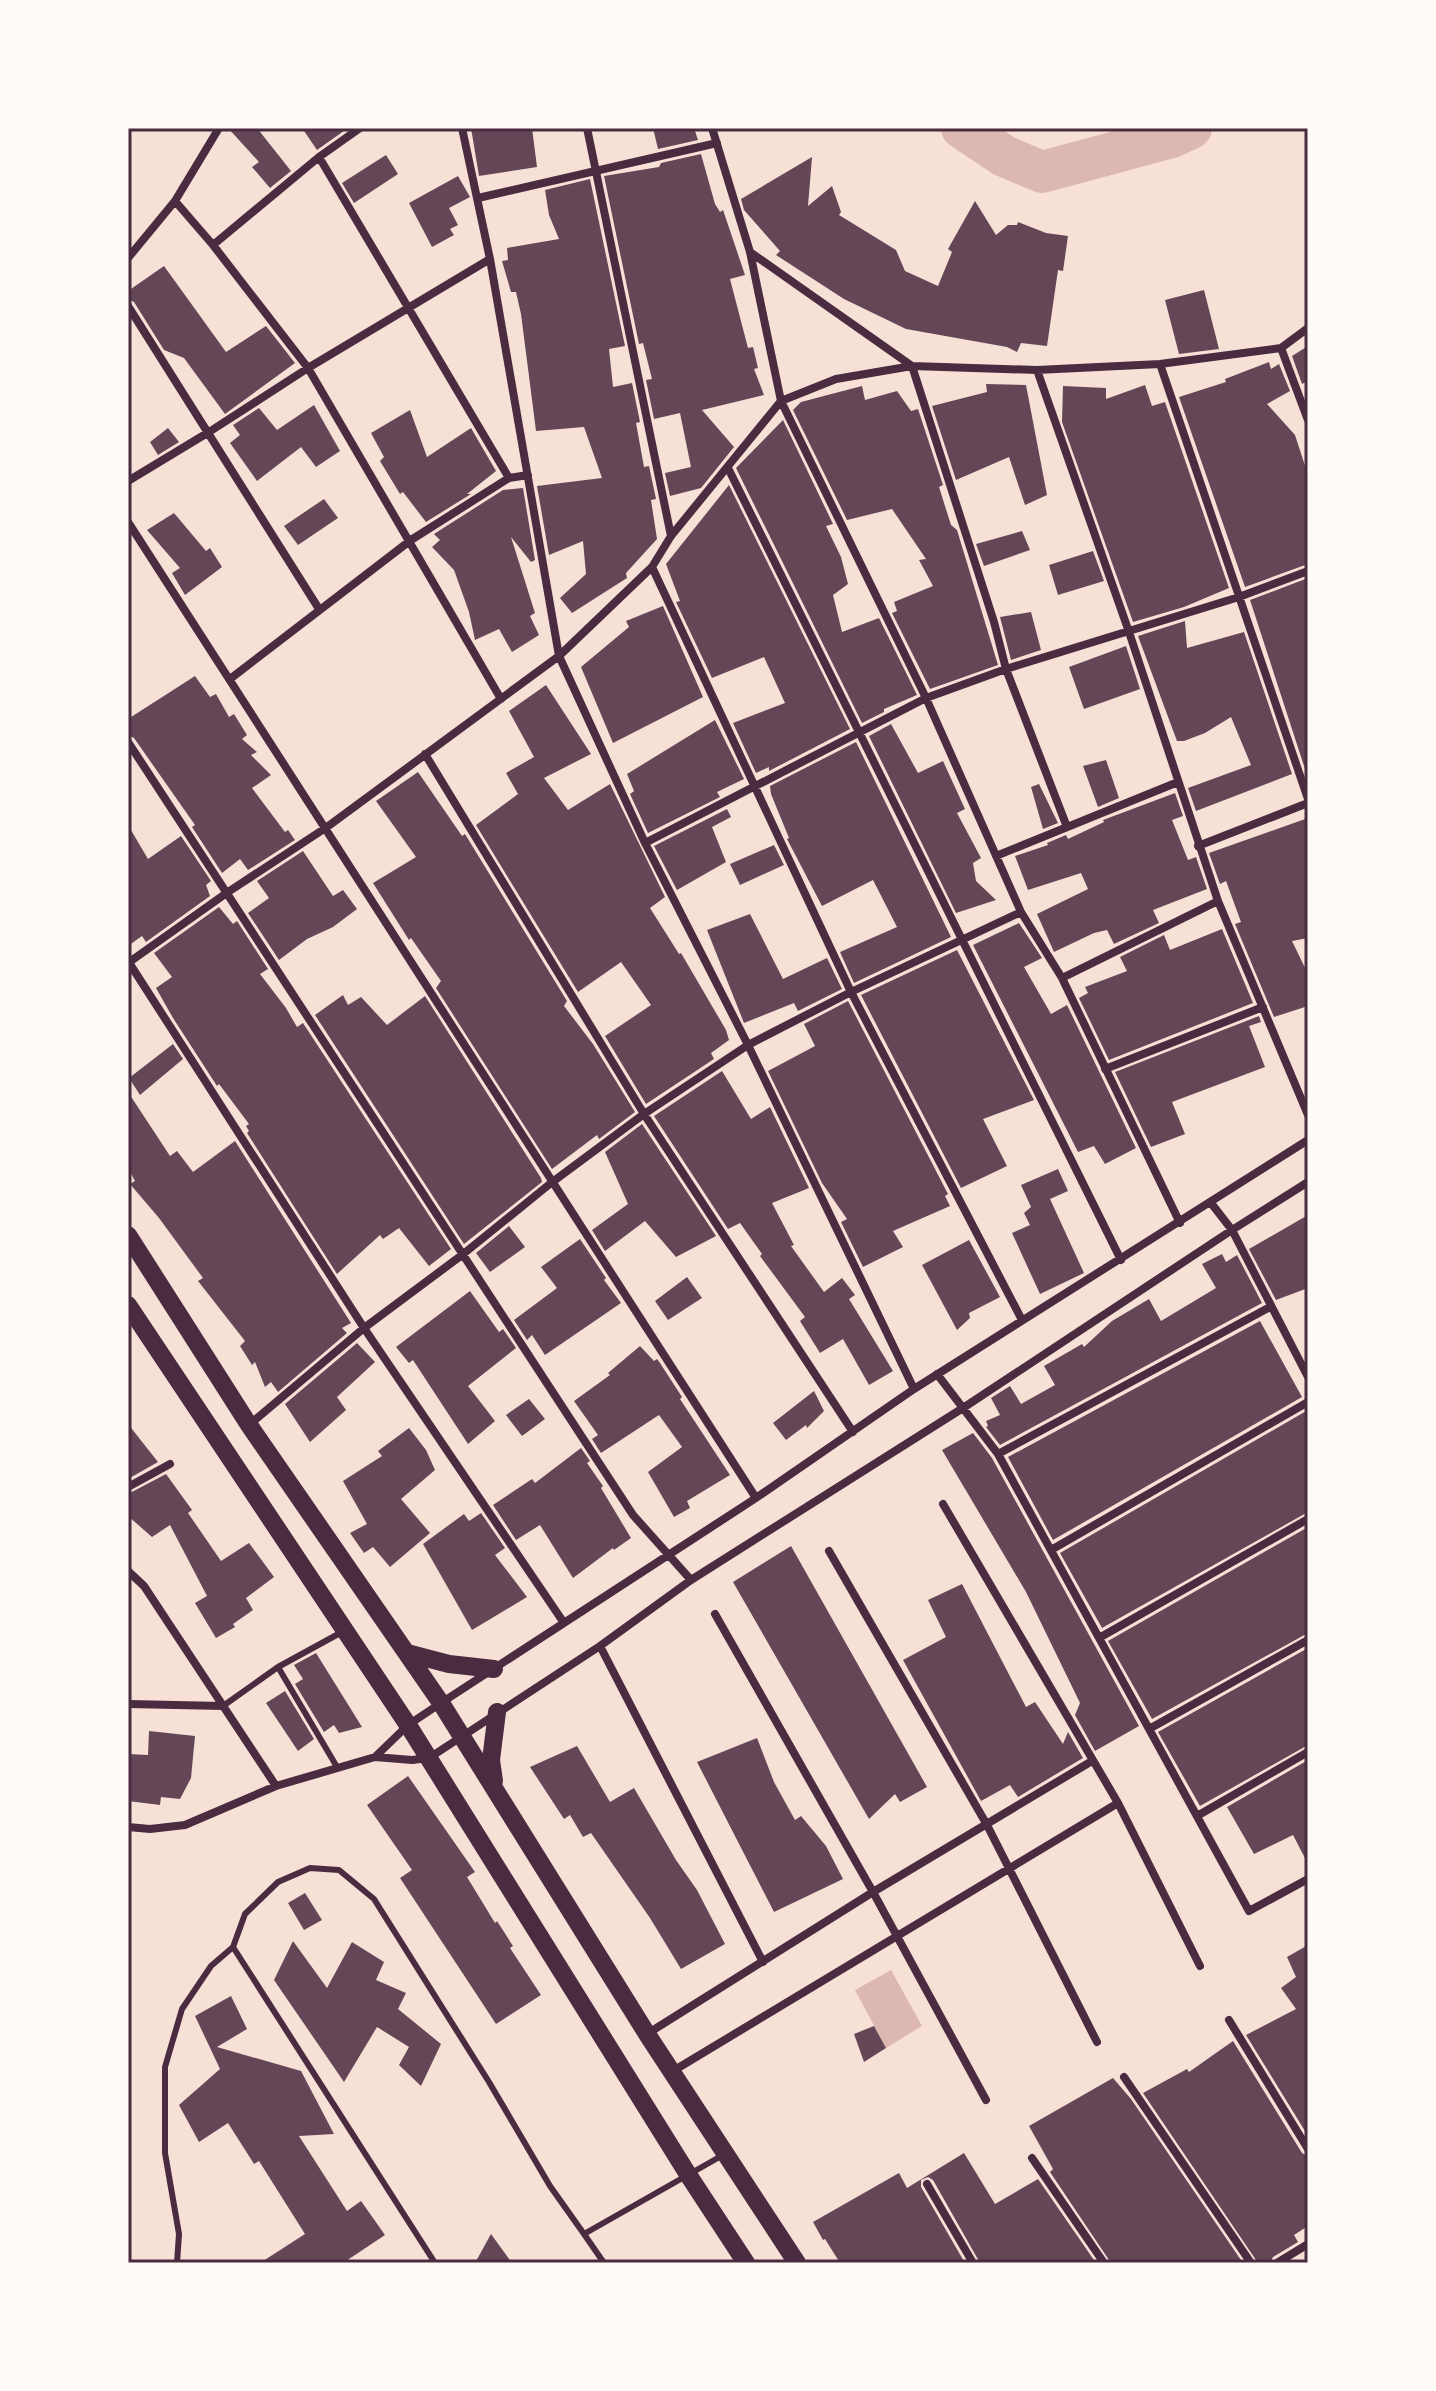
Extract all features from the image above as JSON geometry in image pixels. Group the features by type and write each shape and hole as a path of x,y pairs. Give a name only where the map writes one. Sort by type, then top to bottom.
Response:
{"main road":[{"path":"128,1235 249,1425 441,1703 647,2034 797,2263"},
{"path":"128,1305 408,1725 746,2263"},
{"path":"407,1653 449,1664 494,1669"},
{"path":"495,1788 491,1760 497,1712"}],"street":[{"path":"128,258 175,201 219,128"},
{"path":"213,245 319,157 360,128"},
{"path":"462,128 490,259 559,656 645,843 748,1045 914,1389"},
{"path":"587,128 671,536"},
{"path":"712,128 750,252 781,401 926,698 1021,912 1062,978 1180,1223"},
{"path":"478,198 717,143"},
{"path":"319,157 509,478"},
{"path":"175,201 308,368 501,699"},
{"path":"750,252 912,366 994,622 1006,669 1067,827"},
{"path":"128,481 490,259"},
{"path":"128,306 319,609"},
{"path":"564,1623 364,1328 128,962 327,827 559,656 652,567 671,536 781,401 836,379 912,366 1037,370 1160,364 1281,348 1308,328"},
{"path":"1281,348 1308,420"},
{"path":"1160,364 1308,801 1198,846"},
{"path":"1037,370 1129,632 1218,901 1308,1115"},
{"path":"728,468 1121,1260"},
{"path":"230,679 411,540 509,478 528,475"},
{"path":"128,522 756,1498"},
{"path":"652,567 851,992 1022,1320"},
{"path":"645,843 926,698 1006,669 1239,597 1308,571"},
{"path":"128,742 633,1515 691,1580"},
{"path":"425,754 644,1114 853,1432"},
{"path":"996,856 1178,782"},
{"path":"1062,978 1218,901"},
{"path":"249,1425 364,1328 644,1114 748,1045 851,992 1021,912"},
{"path":"1105,1069 1263,1007"},
{"path":"375,1757 408,1725 756,1498 914,1389 1308,1140"},
{"path":"128,1827 150,1829 185,1825 276,1786 375,1757 429,1758 600,1646 691,1580 963,1408 1308,1182"},
{"path":"1211,1203 1232,1230 1308,1377"},
{"path":"998,1454 1270,1307"},
{"path":"937,1374 998,1454 1249,1911 1308,1879"},
{"path":"1051,1550 1308,1402"},
{"path":"128,1487 170,1464"},
{"path":"943,1504 1118,1803 1200,1966"},
{"path":"1099,1638 1308,1519"},
{"path":"829,1551 987,1825 1097,2042"},
{"path":"128,1571 144,1586 276,1786"},
{"path":"715,1614 873,1892 986,2100"},
{"path":"1149,1729 1308,1640"},
{"path":"600,1646 763,1962"},
{"path":"128,1704 223,1706"},
{"path":"1197,1816 1308,1752"},
{"path":"647,2034 873,1892 1092,1761"},
{"path":"672,2072 1118,1803"},
{"path":"1229,2020 1308,2149"},
{"path":"1124,2077 1251,2263"},
{"path":"1032,2158 1104,2263"},
{"path":"927,2184 973,2263"},
{"path":"1277,2263 1308,2244"}],"lane":[{"path":"223,1706 278,1667 345,1630"},
{"path":"278,1667 337,1767"},
{"path":"177,2263 179,2234 165,2153 165,2067 182,2009 211,1966 233,1947 245,1914 278,1882 310,1868 339,1870 374,1899 550,2186 604,2263"},
{"path":"233,1947 435,2263"},
{"path":"584,2234 726,2154"}],"shaded area":[{"path":"891,1970 922,2026 886,2048 855,1990"}],"building":[{"path":"228,128 257,128 291,171 270,188 252,167 259,162"},
{"path":"302,128 348,128 317,150"},
{"path":"471,128 532,128 537,167 479,176"},
{"path":"653,128 694,128 698,140 658,149"},
{"path":"701,154 715,204 720,212 723,210 745,275 730,279 748,348 753,347 758,368 754,369 764,395 702,410 734,447 701,488 670,496 665,473 691,467 680,413 654,419 646,380 652,379 643,343 639,344 604,176 659,167 661,163"},
{"path":"386,155 398,174 354,203 342,183"},
{"path":"812,157 808,206 832,186 841,212 839,215 896,250 905,271 938,286 952,252 948,249 975,201 996,235 1008,225 1017,225 1018,222 1046,233 1068,236 1063,271 1058,270 1047,346 1021,343 1017,352 1007,347 906,329 844,299 776,255 780,251 744,210 741,199"},
{"path":"458,176 470,197 449,208 458,225 450,229 454,235 432,247 409,203"},
{"path":"590,179 625,346 609,349 613,387 632,383 640,422 636,423 644,467 649,466 656,499 651,500 657,539 626,573 627,578 572,613 560,598 586,574 583,541 549,555 537,486 602,478 584,427 536,431 521,314 516,292 511,292 502,261 508,260 507,248 559,239 549,215 545,190"},
{"path":"164,266 226,352 266,326 295,363 225,414 184,358 164,350 134,302 128,299 128,291"},
{"path":"1204,290 1219,349 1179,354 1165,300"},
{"path":"1308,346 1308,381 1302,384 1292,356"},
{"path":"1269,362 1271,369 1279,364 1290,391 1267,404 1295,435 1308,475 1308,564 1245,587 1179,397 1226,382 1225,379"},
{"path":"986,384 1026,385 1047,495 1025,505 1009,457 956,480 932,406 987,392"},
{"path":"1145,385 1152,406 1165,402 1229,588 1184,607 1133,622 1062,422 1063,386 1106,388 1106,399"},
{"path":"862,386 865,400 897,391 911,411 918,409 943,485 939,487 951,525 957,530 998,665 930,689 892,613 897,611 894,602 933,586 919,560 926,559 892,509 847,520 793,410 801,402"},
{"path":"314,405 340,451 316,467 301,447 257,481 230,443 240,435 233,425 259,408 277,430"},
{"path":"410,410 427,457 471,428 496,471 467,494 471,494 426,522 403,492 400,494 380,461 384,457 371,433"},
{"path":"783,420 833,524 826,526 841,557 848,584 833,595 842,632 879,618 917,695 884,709 884,712 862,723 736,468"},
{"path":"168,428 179,442 158,455 150,442"},
{"path":"729,485 850,729 769,771 769,767 756,773 733,723 785,703 764,657 712,678 676,602 680,601 666,564"},
{"path":"523,488 535,560 531,562 511,537 535,613 530,616 539,635 512,652 499,629 475,640 454,570 432,547 440,540 434,534 503,490"},
{"path":"324,499 338,518 298,545 284,526"},
{"path":"174,513 206,551 210,548 222,567 185,595 172,573 180,568 147,530"},
{"path":"1022,531 1030,550 984,566 976,544"},
{"path":"1093,551 1104,581 1058,595 1049,565"},
{"path":"1308,578 1308,767 1305,769 1250,600"},
{"path":"663,606 703,697 613,743 581,667 629,627 626,621"},
{"path":"1031,612 1041,650 1011,660 1000,617"},
{"path":"1185,621 1187,648 1244,632 1292,774 1196,811 1188,788 1251,765 1231,717 1205,733 1177,741 1138,636"},
{"path":"1126,646 1140,689 1084,709 1069,667"},
{"path":"195,676 210,697 216,694 229,717 234,714 247,735 242,739 257,752 251,755 271,775 252,788 285,832 288,830 295,840 248,870 240,859 222,873 192,827 195,825 134,738 128,735 128,719"},
{"path":"546,685 591,754 544,778 568,810 610,784 665,897 650,908 681,953 729,1040 711,1053 714,1059 646,1104 605,1036 651,1005 621,962 578,992 476,825 518,794 506,773 534,757 509,711"},
{"path":"715,720 744,779 717,792 720,797 648,833 630,794 634,791 627,774"},
{"path":"891,724 918,773 943,761 965,809 957,813 981,858 973,863 976,881 996,900 956,913 869,736"},
{"path":"856,742 951,937 854,983 840,952 897,927 873,880 822,906 787,839 770,786"},
{"path":"1106,760 1119,798 1098,807 1083,766"},
{"path":"418,772 462,836 465,834 567,1001 564,1006 593,1044 635,1112 599,1139 597,1135 552,1169 436,988 441,981 411,938 409,940 373,883 416,857 376,801"},
{"path":"1039,784 1058,823 1043,829 1031,787"},
{"path":"1175,793 1183,816 1172,820 1188,860 1196,857 1207,889 1153,910 1159,923 1114,944 1107,930 1054,952 1037,914 1088,889 1081,873 1028,890 1015,856 1066,835 1068,839 1103,820"},
{"path":"727,809 731,817 712,827 726,862 677,890 654,846"},
{"path":"1308,818 1308,938 1292,941 1308,974 1308,1006 1274,1017 1235,924 1241,922 1226,881 1220,884 1209,853"},
{"path":"128,825 148,859 181,836 211,881 206,885 210,896 146,942 142,936 128,946"},
{"path":"774,845 784,865 740,885 730,864"},
{"path":"303,851 333,896 343,890 357,909 279,960 248,913 269,898 257,881"},
{"path":"219,907 233,924 237,921 268,969 260,974 297,1027 303,1023 451,1249 429,1266 399,1228 383,1239 380,1235 337,1274 247,1133 246,1126 249,1124 219,1084 217,1086 173,1018 156,988 172,977 154,953"},
{"path":"750,914 783,979 827,958 842,989 798,1011 794,1003 744,1023 707,930"},
{"path":"1019,923 1042,958 1024,967 1051,1014 1067,1005 1136,1148 1105,1164 1094,1146 1078,1152 973,945"},
{"path":"1222,929 1253,1003 1109,1060 1079,998 1088,993 1085,987 1127,971 1120,957 1164,935 1170,950"},
{"path":"957,950 1034,1100 983,1119 1007,1166 961,1188 861,995"},
{"path":"343,995 348,1005 361,997 387,1025 425,996 541,1178 542,1182 464,1244 315,1015"},
{"path":"848,1001 948,1194 945,1196 950,1206 893,1231 903,1247 863,1267 841,1222 847,1219 822,1183 768,1071 815,1046 804,1024"},
{"path":"1259,1016 1261,1022 1249,1026 1265,1067 1172,1102 1185,1134 1151,1147 1115,1072"},
{"path":"173,1044 183,1059 140,1095 129,1078"},
{"path":"722,1071 751,1119 770,1107 809,1188 772,1203 794,1245 791,1246 824,1292 842,1278 855,1295 849,1299 893,1371 869,1385 843,1339 820,1353 800,1321 805,1317 760,1256 762,1254 740,1223 728,1229 654,1116"},
{"path":"128,1092 170,1156 177,1151 193,1172 235,1141 351,1323 342,1328 347,1333 278,1392 271,1382 265,1387 255,1362 252,1365 240,1346 245,1341 198,1281 203,1278 130,1184 135,1181 128,1168"},
{"path":"642,1124 716,1236 676,1257 645,1221 605,1251 592,1230 628,1204 605,1152"},
{"path":"1058,1169 1068,1191 1050,1199 1084,1273 1040,1294 1012,1233 1030,1225 1024,1213 1031,1207 1021,1185"},
{"path":"1308,1215 1308,1288 1276,1300 1249,1249"},
{"path":"509,1226 525,1247 490,1272 476,1253"},
{"path":"580,1239 621,1303 545,1355 532,1335 527,1340 514,1320 557,1288 541,1267"},
{"path":"969,1240 1000,1297 969,1313 970,1318 957,1330 922,1265"},
{"path":"1222,1254 1226,1262 1237,1255 1262,1303 1000,1445 986,1427 986,1421 1000,1415 991,1398 1010,1386 1021,1404 1055,1385 1044,1366 1082,1344 1084,1347 1112,1321 1149,1299 1161,1321 1216,1288 1202,1264"},
{"path":"687,1277 702,1298 668,1320 655,1301"},
{"path":"470,1291 499,1332 503,1329 516,1348 468,1386 495,1421 468,1444 413,1360 409,1363 396,1347"},
{"path":"1260,1321 1302,1397 1053,1540 1008,1457"},
{"path":"357,1343 375,1362 337,1397 346,1410 310,1442 285,1404"},
{"path":"640,1346 660,1363 730,1475 687,1501 690,1508 674,1517 648,1472 682,1447 659,1415 601,1453 592,1439 598,1435 574,1401 610,1375 608,1373"},
{"path":"814,1391 824,1411 807,1428 806,1425 786,1440 773,1423"},
{"path":"529,1399 545,1419 522,1436 506,1415"},
{"path":"1308,1410 1308,1512 1102,1628 1060,1553"},
{"path":"128,1424 158,1462 128,1479"},
{"path":"409,1428 426,1450 435,1470 401,1499 430,1533 390,1567 373,1547 364,1553 350,1533 367,1524 343,1481 382,1456 378,1451"},
{"path":"973,1433 992,1458 1139,1726 1095,1751 1075,1715 1080,1703 1026,1592 942,1450"},
{"path":"581,1448 631,1538 573,1578 540,1525 516,1540 493,1505 532,1479 535,1483"},
{"path":"166,1474 192,1510 188,1513 221,1561 249,1543 274,1577 246,1598 253,1610 233,1624 235,1627 216,1638 195,1603 207,1596 170,1525 152,1537 128,1516 128,1494"},
{"path":"481,1513 505,1548 495,1555 527,1597 472,1630 423,1544 464,1514 469,1521"},
{"path":"1308,1527 1308,1633 1152,1719 1108,1641"},
{"path":"791,1546 927,1787 900,1802 895,1794 869,1819 733,1582"},
{"path":"962,1584 1026,1707 1035,1702 1063,1744 1068,1732 1083,1758 1018,1797 1010,1785 981,1801 903,1660 946,1637 928,1600"},
{"path":"1308,1648 1308,1745 1200,1806 1158,1732"},
{"path":"316,1653 362,1727 339,1733 334,1725 324,1732 295,1684 303,1679 294,1665"},
{"path":"285,1691 314,1739 298,1751 266,1703"},
{"path":"149,1731 195,1736 191,1778 180,1799 161,1797 160,1805 128,1801 128,1754 148,1755"},
{"path":"757,1738 774,1782 795,1820 801,1816 826,1846 843,1879 774,1912 697,1762"},
{"path":"577,1746 610,1802 634,1788 697,1890 725,1944 681,1969 591,1833 583,1837 570,1815 564,1819 530,1767"},
{"path":"1308,1760 1308,1864 1293,1835 1254,1854 1227,1807"},
{"path":"408,1776 475,1872 467,1877 541,1995 496,2024 400,1878 412,1870 367,1805"},
{"path":"305,1893 322,1920 304,1930 288,1903"},
{"path":"293,1941 327,1988 352,1942 384,1962 376,1980 406,1993 398,2009 441,2044 421,2086 399,2065 409,2047 377,2027 344,2082 274,1980"},
{"path":"1308,1945 1308,2136 1246,2035 1296,2009 1281,1988 1296,1977 1287,1957"},
{"path":"231,1996 247,2029 217,2047 301,2071 334,2134 299,2136 347,2211 361,2201 385,2235 343,2263 260,2263 305,2234 259,2161 254,2164 228,2123 199,2142 179,2105 220,2069 195,2016"},
{"path":"874,2026 886,2048 864,2062 854,2034"},
{"path":"1233,2041 1302,2153 1308,2156 1308,2226 1294,2235 1298,2242 1273,2257 1270,2263 1258,2263 1143,2093 1187,2069 1189,2072"},
{"path":"1113,2078 1131,2099 1243,2263 1111,2263 1050,2172 1053,2169 1029,2126"},
{"path":"964,2153 995,2204 1038,2179 1096,2263 980,2263 933,2180 928,2177 921,2180 921,2187 965,2263 840,2263 813,2222 899,2173 907,2188"},
{"path":"491,2234 512,2263 475,2263"}],"waterway":[{"path":"962,128 1004,156 1042,172 1172,137 1191,128"}]}
